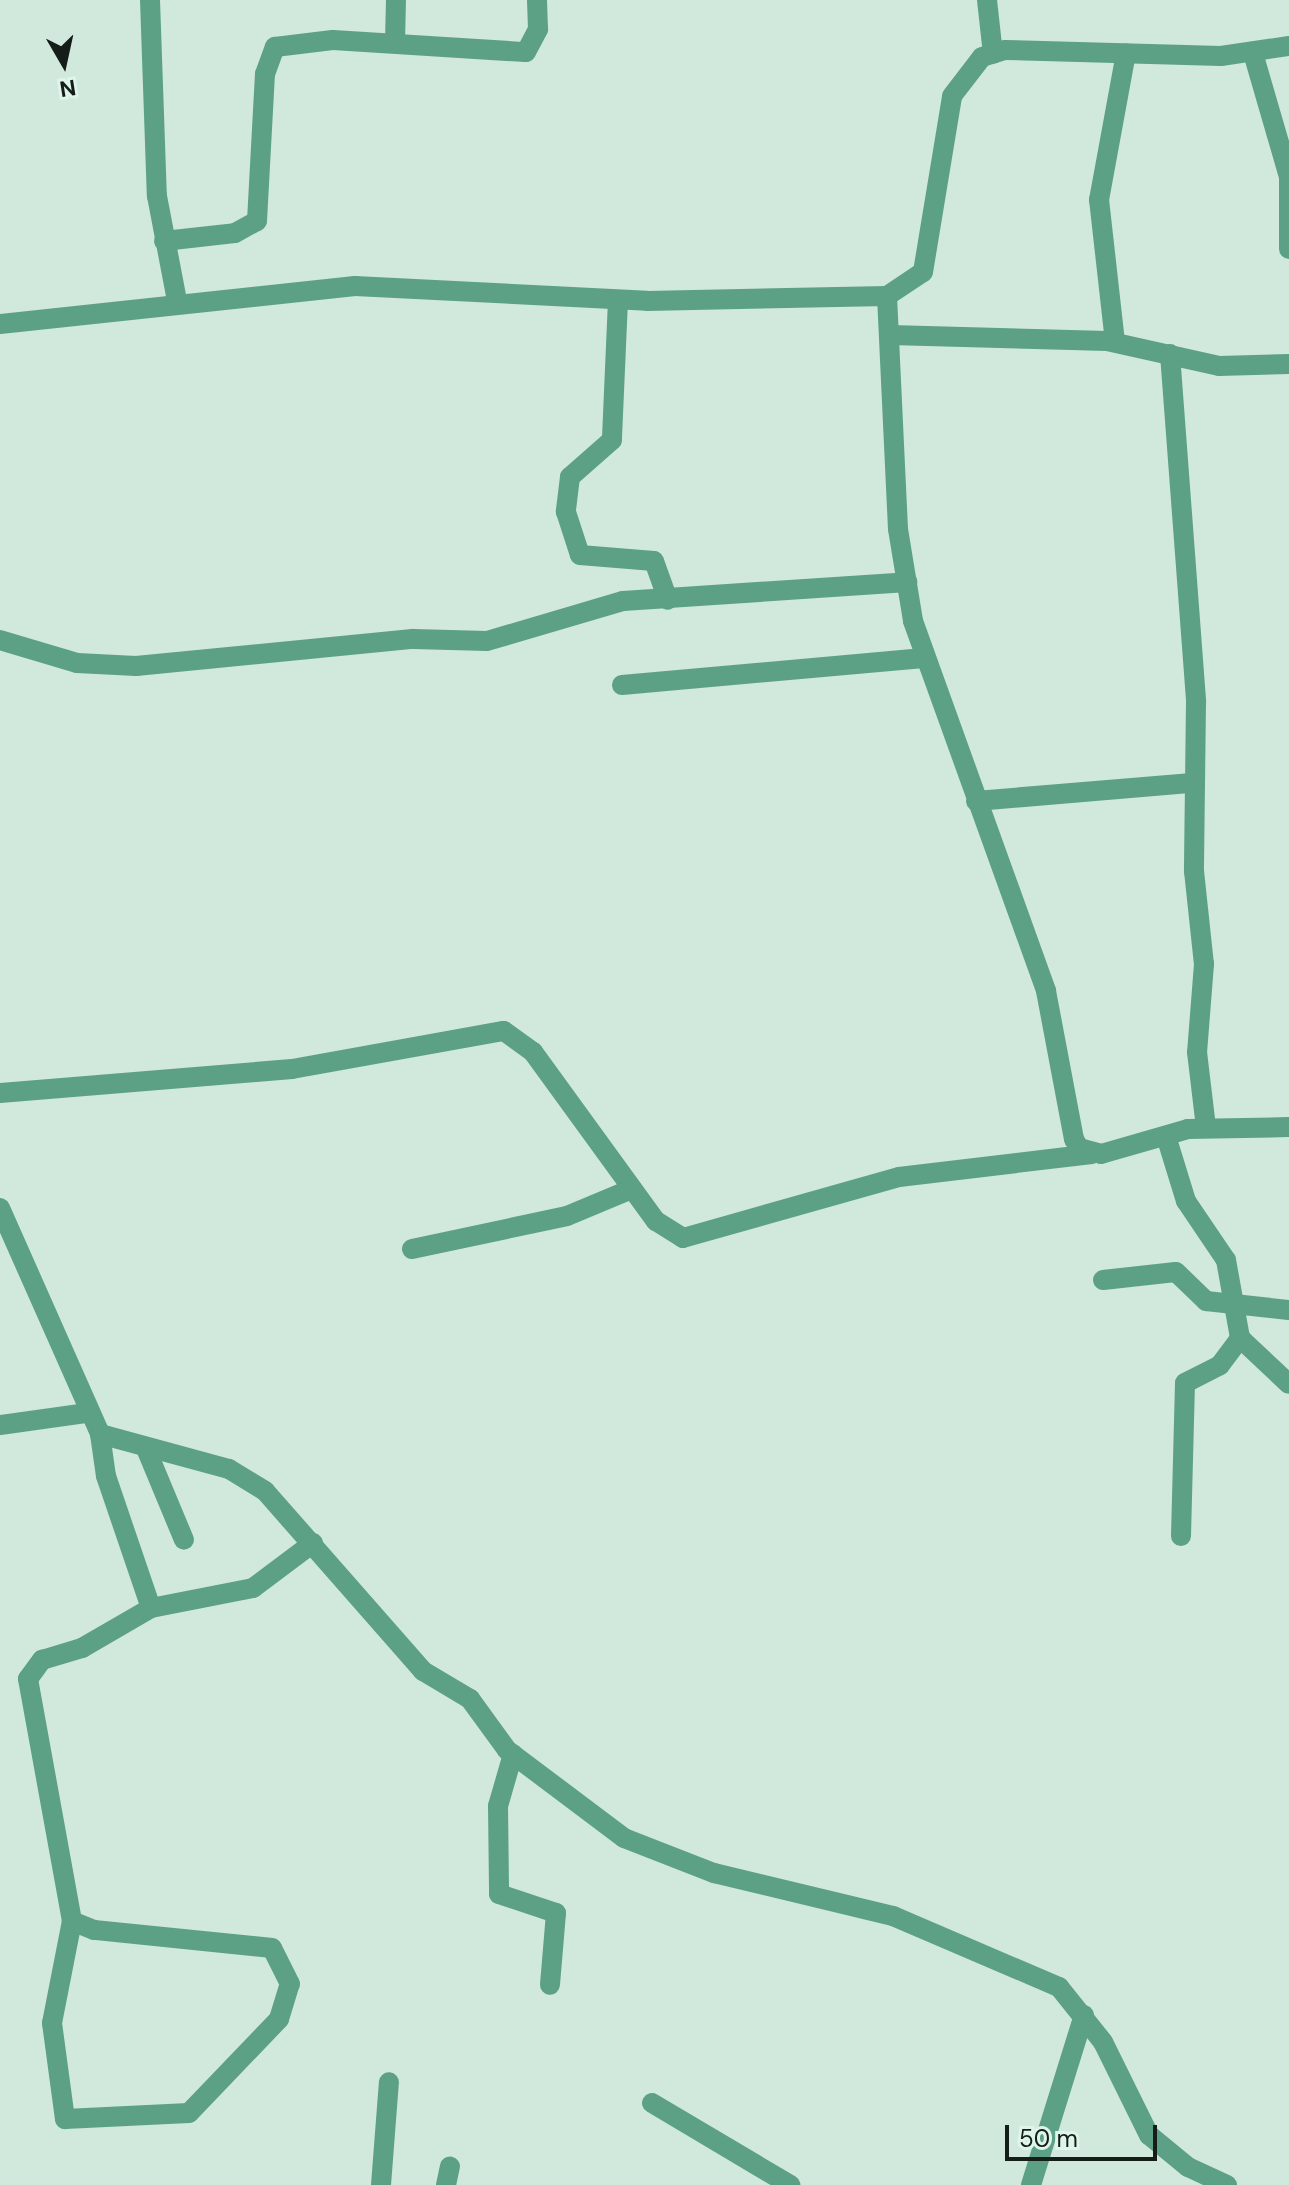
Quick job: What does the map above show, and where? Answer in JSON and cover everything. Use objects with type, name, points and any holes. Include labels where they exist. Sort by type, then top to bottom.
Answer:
[{"type":"street","points":[[150,0],[164,241],[177,301]]},
{"type":"street","points":[[395,43],[396,0]]},
{"type":"street","points":[[164,241],[235,233],[257,221],[265,74],[275,47],[395,43],[526,52],[538,29],[537,0]]},
{"type":"street","points":[[987,0],[993,54]]},
{"type":"street","points":[[0,324],[177,301],[355,286],[618,300],[887,296],[923,272],[952,96],[971,66],[993,54],[1253,53],[1289,46]]},
{"type":"street","points":[[1115,342],[1099,200],[1126,53]]},
{"type":"street","points":[[1253,53],[1289,178],[1289,249]]},
{"type":"street","points":[[887,296],[898,529],[924,658],[1046,991],[1074,1139],[1092,1154]]},
{"type":"street","points":[[618,300],[612,440],[570,477],[566,512],[580,555],[654,561],[668,600]]},
{"type":"street","points":[[890,335],[1115,342],[1219,366],[1289,364]]},
{"type":"street","points":[[1170,354],[1195,693],[1192,783],[1204,964],[1197,1052],[1206,1127]]},
{"type":"street","points":[[0,640],[77,663],[136,666],[413,639],[487,641],[574,611],[668,600],[907,582]]},
{"type":"street","points":[[622,685],[924,658]]},
{"type":"street","points":[[976,801],[1192,783]]},
{"type":"street","points":[[0,1093],[292,1069],[504,1031],[533,1052],[656,1221],[683,1238],[899,1177],[1092,1154],[1206,1127],[1289,1127]]},
{"type":"street","points":[[1166,1136],[1186,1201],[1226,1260],[1240,1338],[1289,1384]]},
{"type":"street","points":[[412,1249],[567,1216],[632,1189]]},
{"type":"street","points":[[0,1208],[55,1320],[87,1413],[100,1434],[106,1476],[151,1608]]},
{"type":"street","points":[[1103,1280],[1176,1272],[1197,1297],[1289,1310]]},
{"type":"street","points":[[1181,1536],[1185,1383],[1220,1365],[1240,1338]]},
{"type":"street","points":[[0,1425],[87,1413]]},
{"type":"street","points":[[100,1434],[147,1451],[246,1477],[313,1543],[423,1671],[470,1699],[513,1754],[653,1852],[893,1916],[1037,1974],[1084,2015],[1149,2135],[1188,2167],[1227,2185]]},
{"type":"street","points":[[147,1451],[184,1540]]},
{"type":"street","points":[[72,1921],[94,1930],[261,1943],[281,1958],[291,1995],[279,2019],[189,2113],[70,2121],[58,2099],[52,2023],[72,1921],[28,1679],[42,1660],[82,1648],[151,1608],[253,1588],[313,1543]]},
{"type":"street","points":[[513,1754],[498,1806],[499,1894],[556,1913],[550,1985]]},
{"type":"street","points":[[1031,2185],[1084,2015]]},
{"type":"street","points":[[381,2185],[389,2082]]},
{"type":"street","points":[[652,2103],[762,2178],[790,2185]]}]
